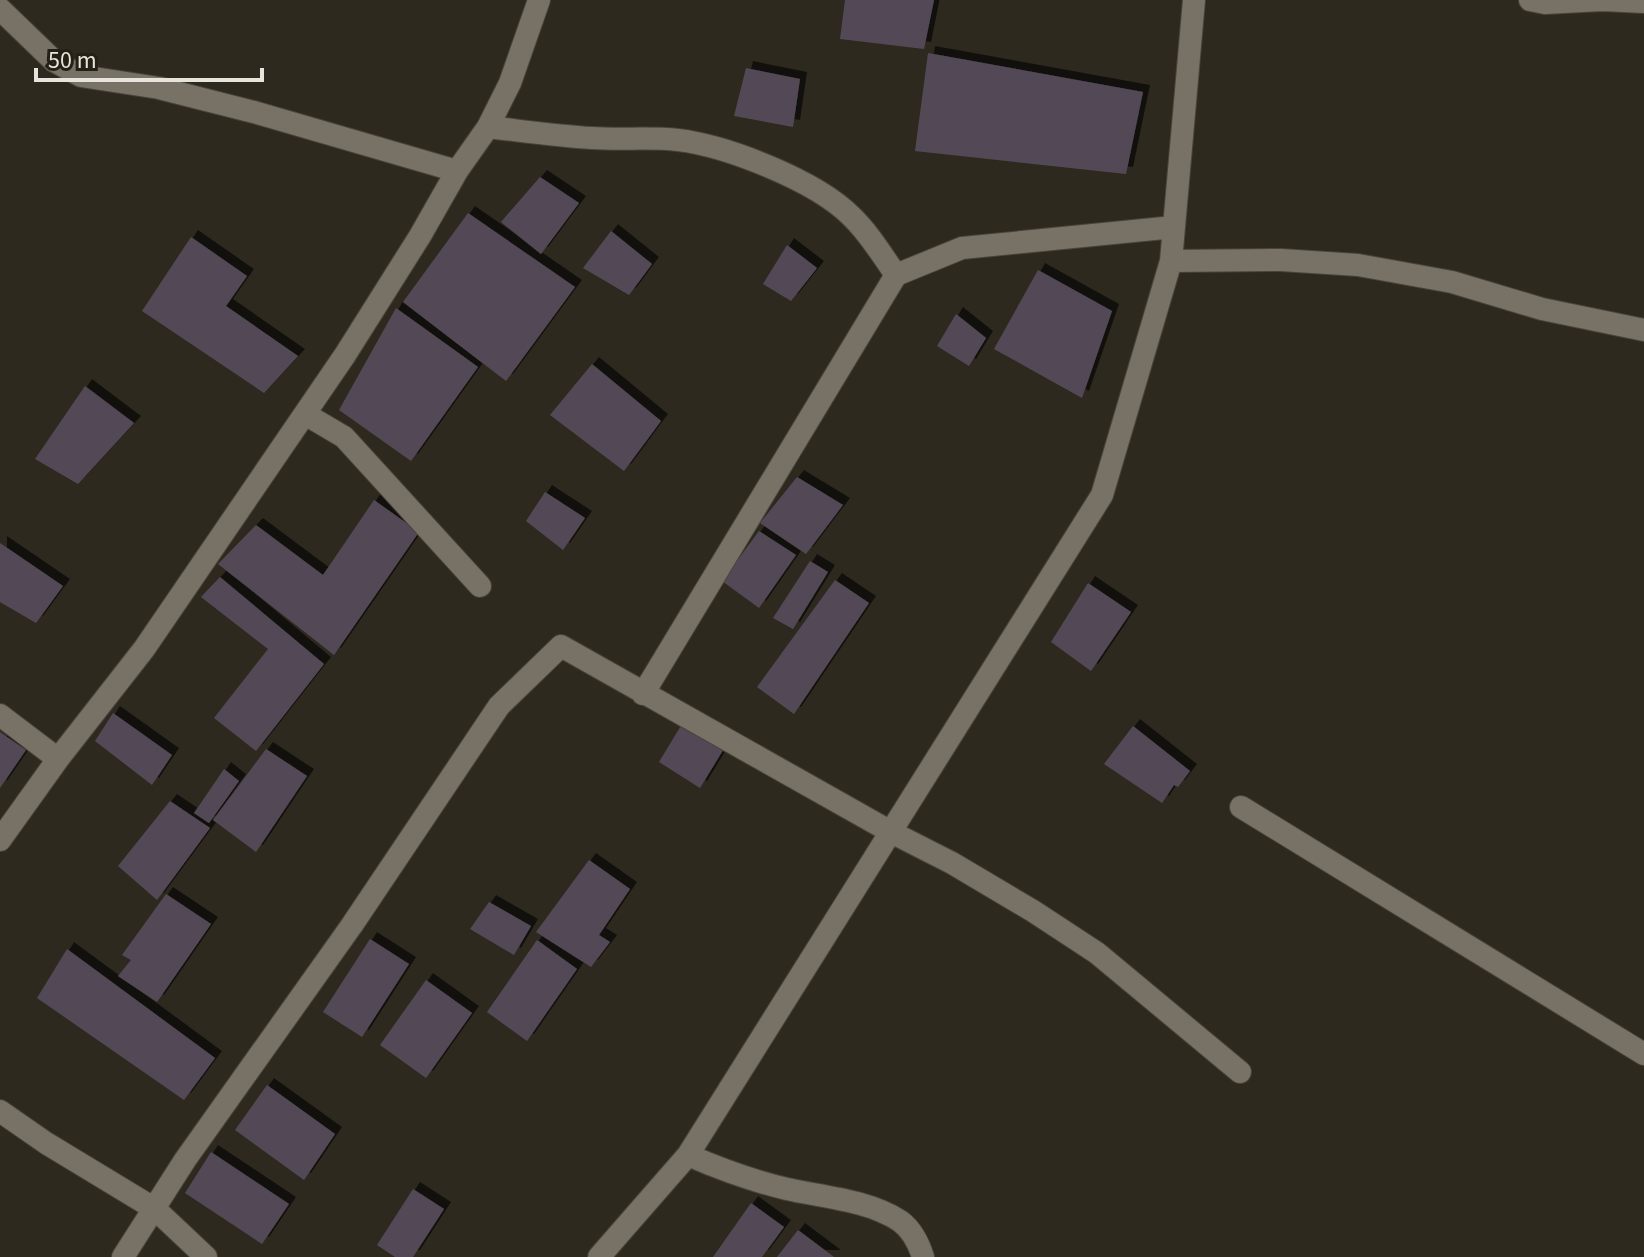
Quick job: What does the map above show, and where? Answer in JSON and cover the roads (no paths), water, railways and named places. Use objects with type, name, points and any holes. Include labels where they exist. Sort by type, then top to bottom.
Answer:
[{"type":"street","points":[[0,840],[58,759],[144,649],[305,414],[420,236],[457,171],[488,127],[510,83],[539,0]]},
{"type":"street","points":[[599,1257],[688,1155],[1102,495],[1171,261],[1194,0]]},
{"type":"street","points":[[1530,0],[1545,3],[1602,0],[1644,2]]},
{"type":"street","points":[[0,9],[54,61],[81,76],[173,91],[457,171]]},
{"type":"street","points":[[488,127],[592,138],[679,140],[759,164],[829,198],[852,217],[896,275]]},
{"type":"street","points":[[643,694],[896,275],[962,248],[1174,227]]},
{"type":"street","points":[[1171,261],[1281,260],[1358,265],[1452,282],[1542,309],[1644,330]]},
{"type":"street","points":[[305,414],[344,437],[480,586]]},
{"type":"street","points":[[123,1257],[185,1160],[352,925],[499,706],[561,646],[891,832],[952,863],[1097,953],[1240,1072]]},
{"type":"street","points":[[0,715],[58,759]]},
{"type":"street","points":[[1241,807],[1644,1054]]},
{"type":"street","points":[[0,1111],[46,1143],[155,1209],[206,1257]]},
{"type":"street","points":[[688,1155],[727,1172],[785,1189],[874,1209],[902,1222],[919,1245],[923,1257]]}]
